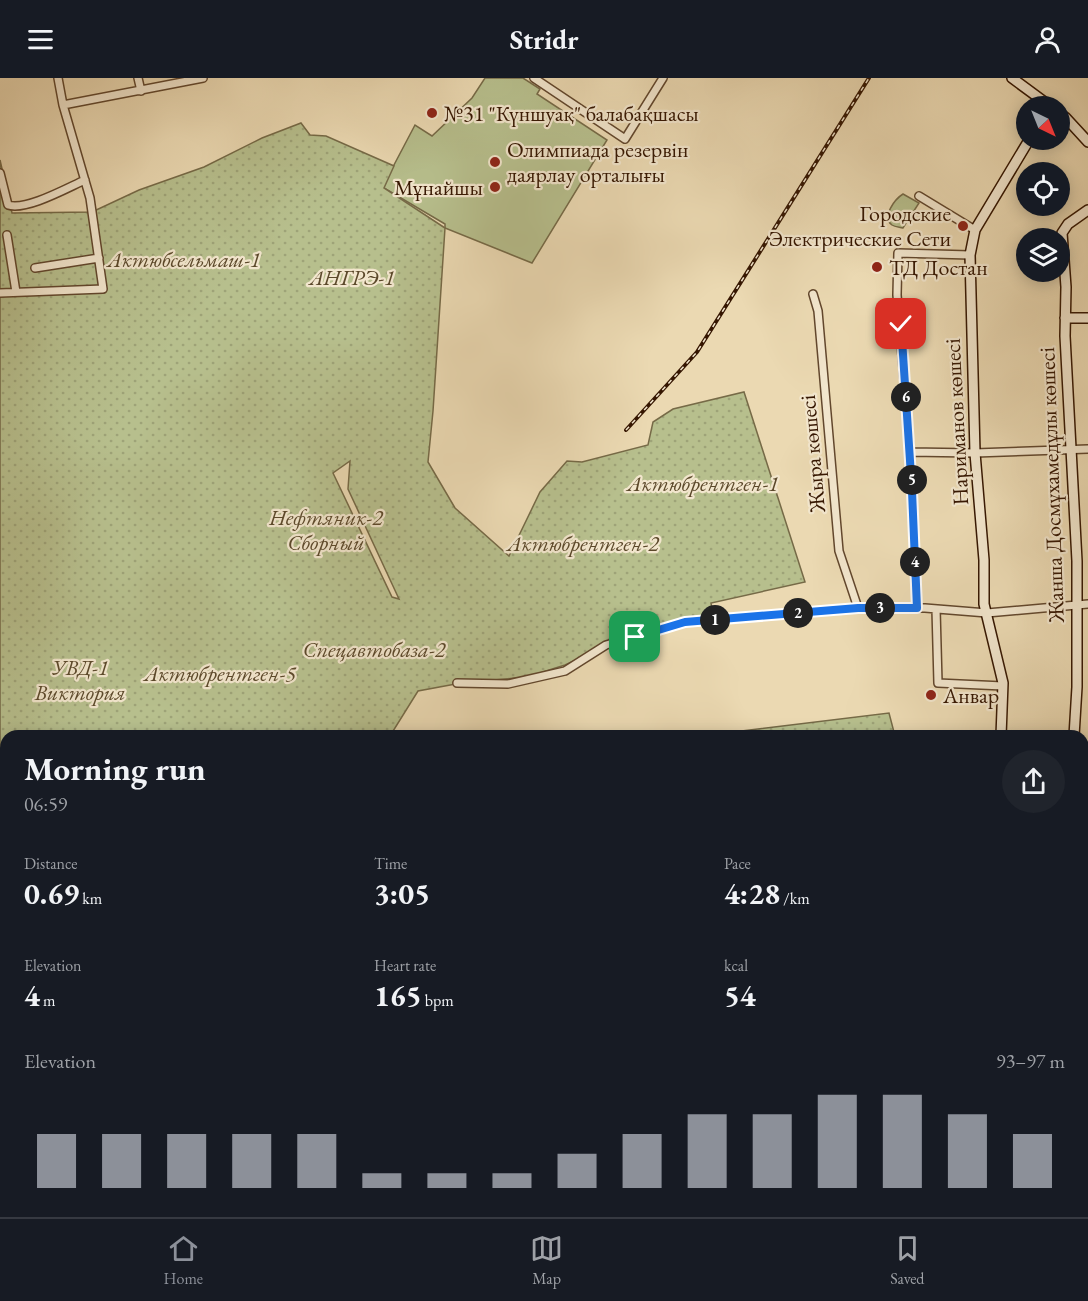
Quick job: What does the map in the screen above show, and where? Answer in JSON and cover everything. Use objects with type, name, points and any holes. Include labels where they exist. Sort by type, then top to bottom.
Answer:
[{"type":"street","points":[[0,293],[103,289],[90,198],[63,105],[58,78]]},
{"type":"street","points":[[138,78],[141,90]]},
{"type":"street","points":[[63,105],[203,78]]},
{"type":"street","points":[[534,78],[625,139],[663,78]]},
{"type":"street","points":[[1017,79],[1037,96]]},
{"type":"street","points":[[1070,122],[1088,142]]},
{"type":"street","name":"Нариманов көшесі","points":[[1001,730],[1003,686],[984,604],[984,561],[975,453],[970,255],[975,230],[1023,150]]},
{"type":"street","points":[[0,173],[5,198],[8,205],[12,207],[27,205],[85,180]]},
{"type":"street","points":[[919,196],[975,230]]},
{"type":"street","name":"Жанша Досмұхамедұлы көшесі","points":[[1074,730],[1077,687],[1077,561],[1062,233],[1068,224],[1088,210]]},
{"type":"street","points":[[7,235],[16,292]]},
{"type":"street","points":[[917,608],[910,452],[897,296],[898,253],[970,255]]},
{"type":"street","points":[[34,268],[99,258]]},
{"type":"street","name":"Жыра көшесі","points":[[813,294],[818,312],[839,551],[858,608]]},
{"type":"street","points":[[1065,318],[1088,318]]},
{"type":"street","points":[[910,452],[975,453],[1088,449]]},
{"type":"street","points":[[457,682],[508,684],[565,670],[606,645],[685,622],[858,608],[917,608],[987,613],[1088,604]]},
{"type":"street","points":[[936,609],[938,683],[1003,686]]},
{"type":"green space","name":"Олимпиада резервін даярлау орталығы","points":[[485,78],[523,78],[540,89],[537,94],[607,140],[532,263],[445,228],[445,224],[384,188],[415,125],[432,136],[472,98]]},
{"type":"green space","points":[[301,123],[310,135],[326,136],[394,166],[384,188],[445,228],[428,462],[455,508],[509,556],[540,492],[567,461],[582,462],[648,445],[653,422],[673,409],[744,392],[805,582],[711,603],[714,620],[685,622],[609,645],[565,665],[527,677],[461,683],[418,691],[394,730],[0,730],[0,160],[12,213],[92,212],[139,190],[204,167],[262,138]],"holes":[[[350,461],[348,489],[399,599],[392,597],[333,473]]]},
{"type":"green space","points":[[903,194],[919,203],[903,228],[892,225],[888,217],[893,204]]},
{"type":"green space","points":[[889,713],[893,730],[750,730]]},
{"type":"railway","points":[[626,430],[697,352],[869,78]]},
{"type":"place","name":"№31 \"Күншуақ\" балабақшасы","points":[[432,113]]},
{"type":"place","name":"Олимпиада резервін даярлау орталығы","points":[[495,162]]},
{"type":"place","name":"Мұнайшы","points":[[495,187]]},
{"type":"place","name":"Городские Электрические Сети","points":[[963,226]]},
{"type":"place","name":"ТД Достан","points":[[877,267]]},
{"type":"place","name":"Анвар","points":[[931,695]]},
{"type":"route","points":[[635,637],[685,622],[858,608],[917,608],[901,324]]},
{"type":"park label","name":"Актюбсельмаш-1","points":[[184,259]]},
{"type":"park label","name":"АНГРЭ-1","points":[[352,277]]},
{"type":"park label","name":"Актюбрентген-1","points":[[703,483]]},
{"type":"park label","name":"Нефтяник-2 Сборный","points":[[326,530]]},
{"type":"park label","name":"Актюбрентген-2","points":[[583,543]]},
{"type":"park label","name":"Спецавтобаза-2","points":[[374,649]]},
{"type":"park label","name":"Актюбрентген-5","points":[[220,673]]},
{"type":"park label","name":"УВД-1 Виктория","points":[[80,680]]}]
